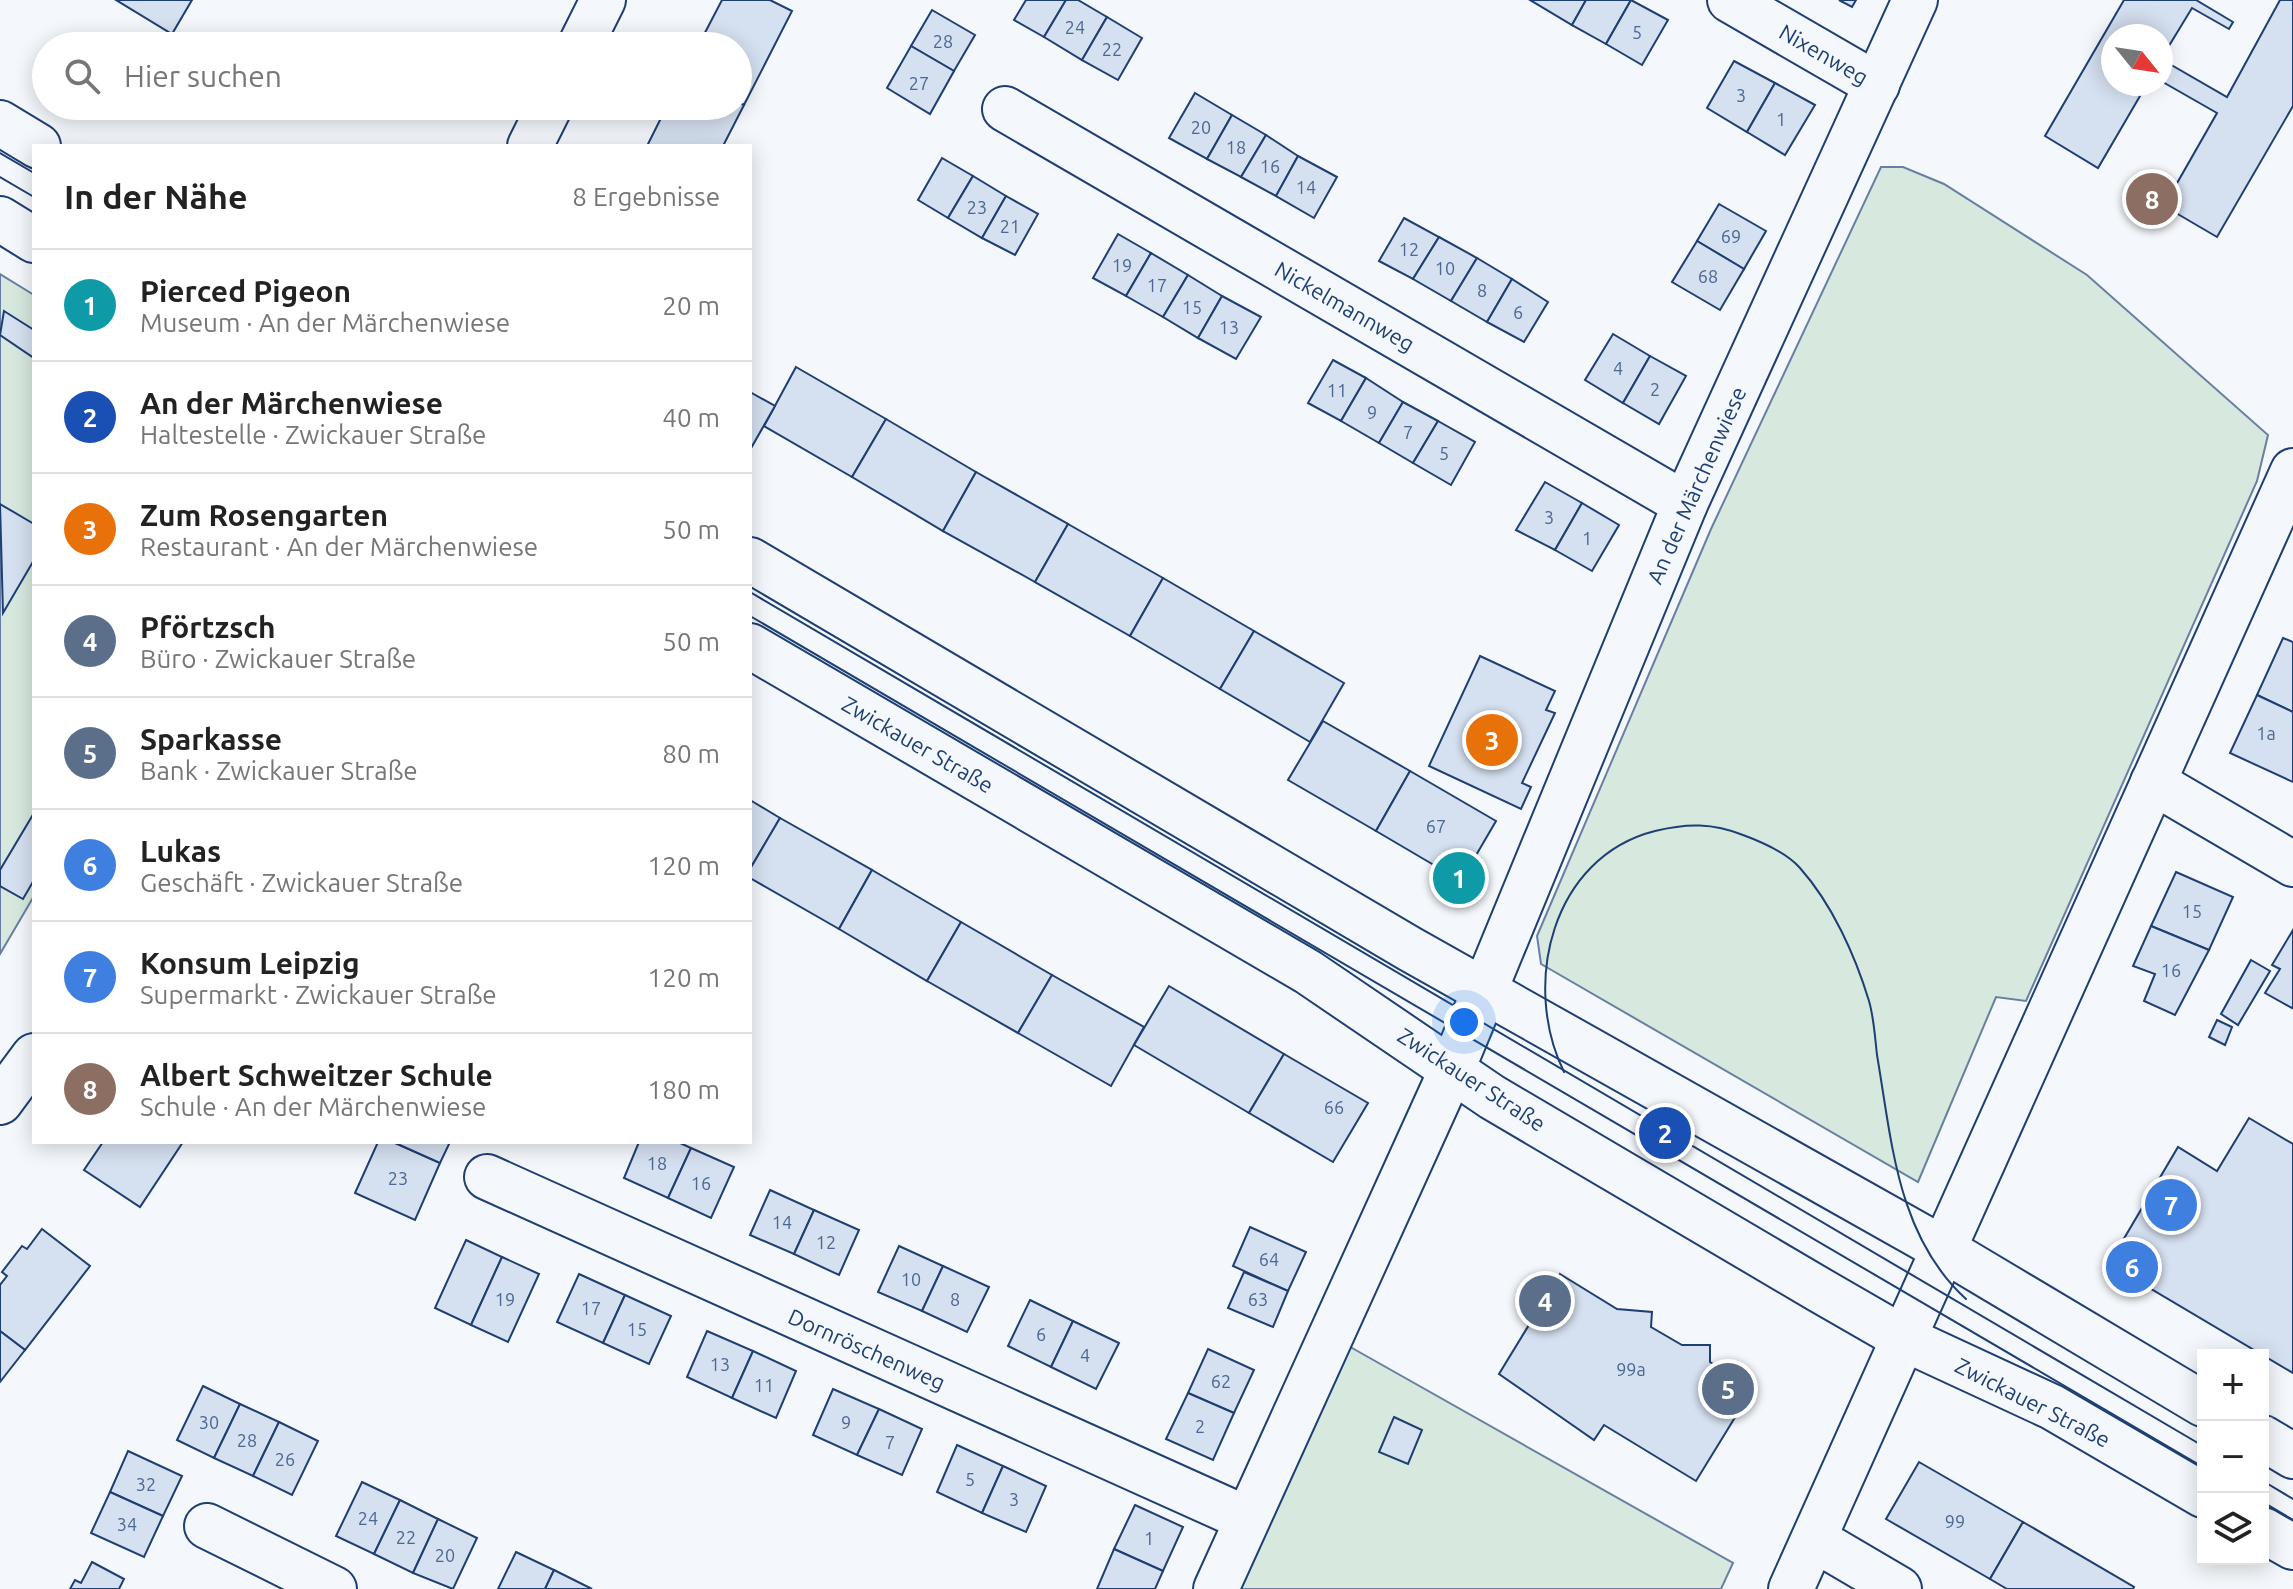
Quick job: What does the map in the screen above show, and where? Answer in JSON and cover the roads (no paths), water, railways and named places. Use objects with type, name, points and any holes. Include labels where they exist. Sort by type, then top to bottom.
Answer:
[{"type":"street","points":[[587,32],[603,0]]},
{"type":"street","name":"Nixenweg","points":[[1730,0],[1877,85]]},
{"type":"street","name":"An der Märchenwiese","points":[[1216,1589],[1453,1067],[1685,504],[1915,0]]},
{"type":"street","name":"Nickelmannweg","points":[[1005,109],[1685,504]]},
{"type":"street","points":[[531,144],[543,120]]},
{"type":"street","points":[[0,123],[35,144]]},
{"type":"street","points":[[0,219],[32,239]]},
{"type":"street","points":[[1791,1589],[2293,471]]},
{"type":"street","points":[[752,561],[1484,992],[1943,1249],[2197,1400]]},
{"type":"street","name":"Zwickauer Straße","points":[[752,647],[1308,972],[1453,1067],[1492,1097],[1903,1338],[2052,1407],[2200,1493]]},
{"type":"street","points":[[2153,782],[2293,864]]},
{"type":"street","points":[[0,1102],[32,1059]]},
{"type":"street","name":"Dornröschenweg","points":[[487,1177],[1247,1519]]},
{"type":"street","points":[[2269,1442],[2293,1456]]},
{"type":"street","points":[[207,1526],[334,1589]]},
{"type":"street","points":[[2269,1533],[2293,1547]]},
{"type":"street","points":[[1814,1539],[1899,1589]]},
{"type":"tram line","points":[[0,153],[32,172]]},
{"type":"tram line","points":[[0,177],[32,196]]},
{"type":"tram line","points":[[752,593],[2197,1442]]},
{"type":"tram line","points":[[752,617],[2197,1463]]},
{"type":"tram line","points":[[1564,1072],[1551,1037],[1546,1001],[1547,964],[1555,928],[1570,895],[1591,867],[1620,845],[1655,831],[1678,827],[1721,828],[1774,848],[1795,863],[1812,882],[1849,948],[1871,1008],[1894,1154],[1911,1217],[1925,1247],[1943,1274],[1966,1299]]},
{"type":"tram line","points":[[2269,1485],[2293,1499]]},
{"type":"tram line","points":[[2269,1506],[2293,1520]]},
{"type":"place","name":"Albert Schweitzer Schule","points":[[2152,199]]},
{"type":"place","name":"Zum Rosengarten","points":[[1492,740]]},
{"type":"place","name":"Pierced Pigeon","points":[[1459,878]]},
{"type":"place","name":"An der Märchenwiese","points":[[1665,1133]]},
{"type":"place","name":"Konsum Leipzig","points":[[2171,1205]]},
{"type":"place","name":"Lukas","points":[[2132,1267]]},
{"type":"place","name":"Pförtzsch","points":[[1545,1301]]},
{"type":"place","name":"Sparkasse","points":[[1728,1389]]}]
